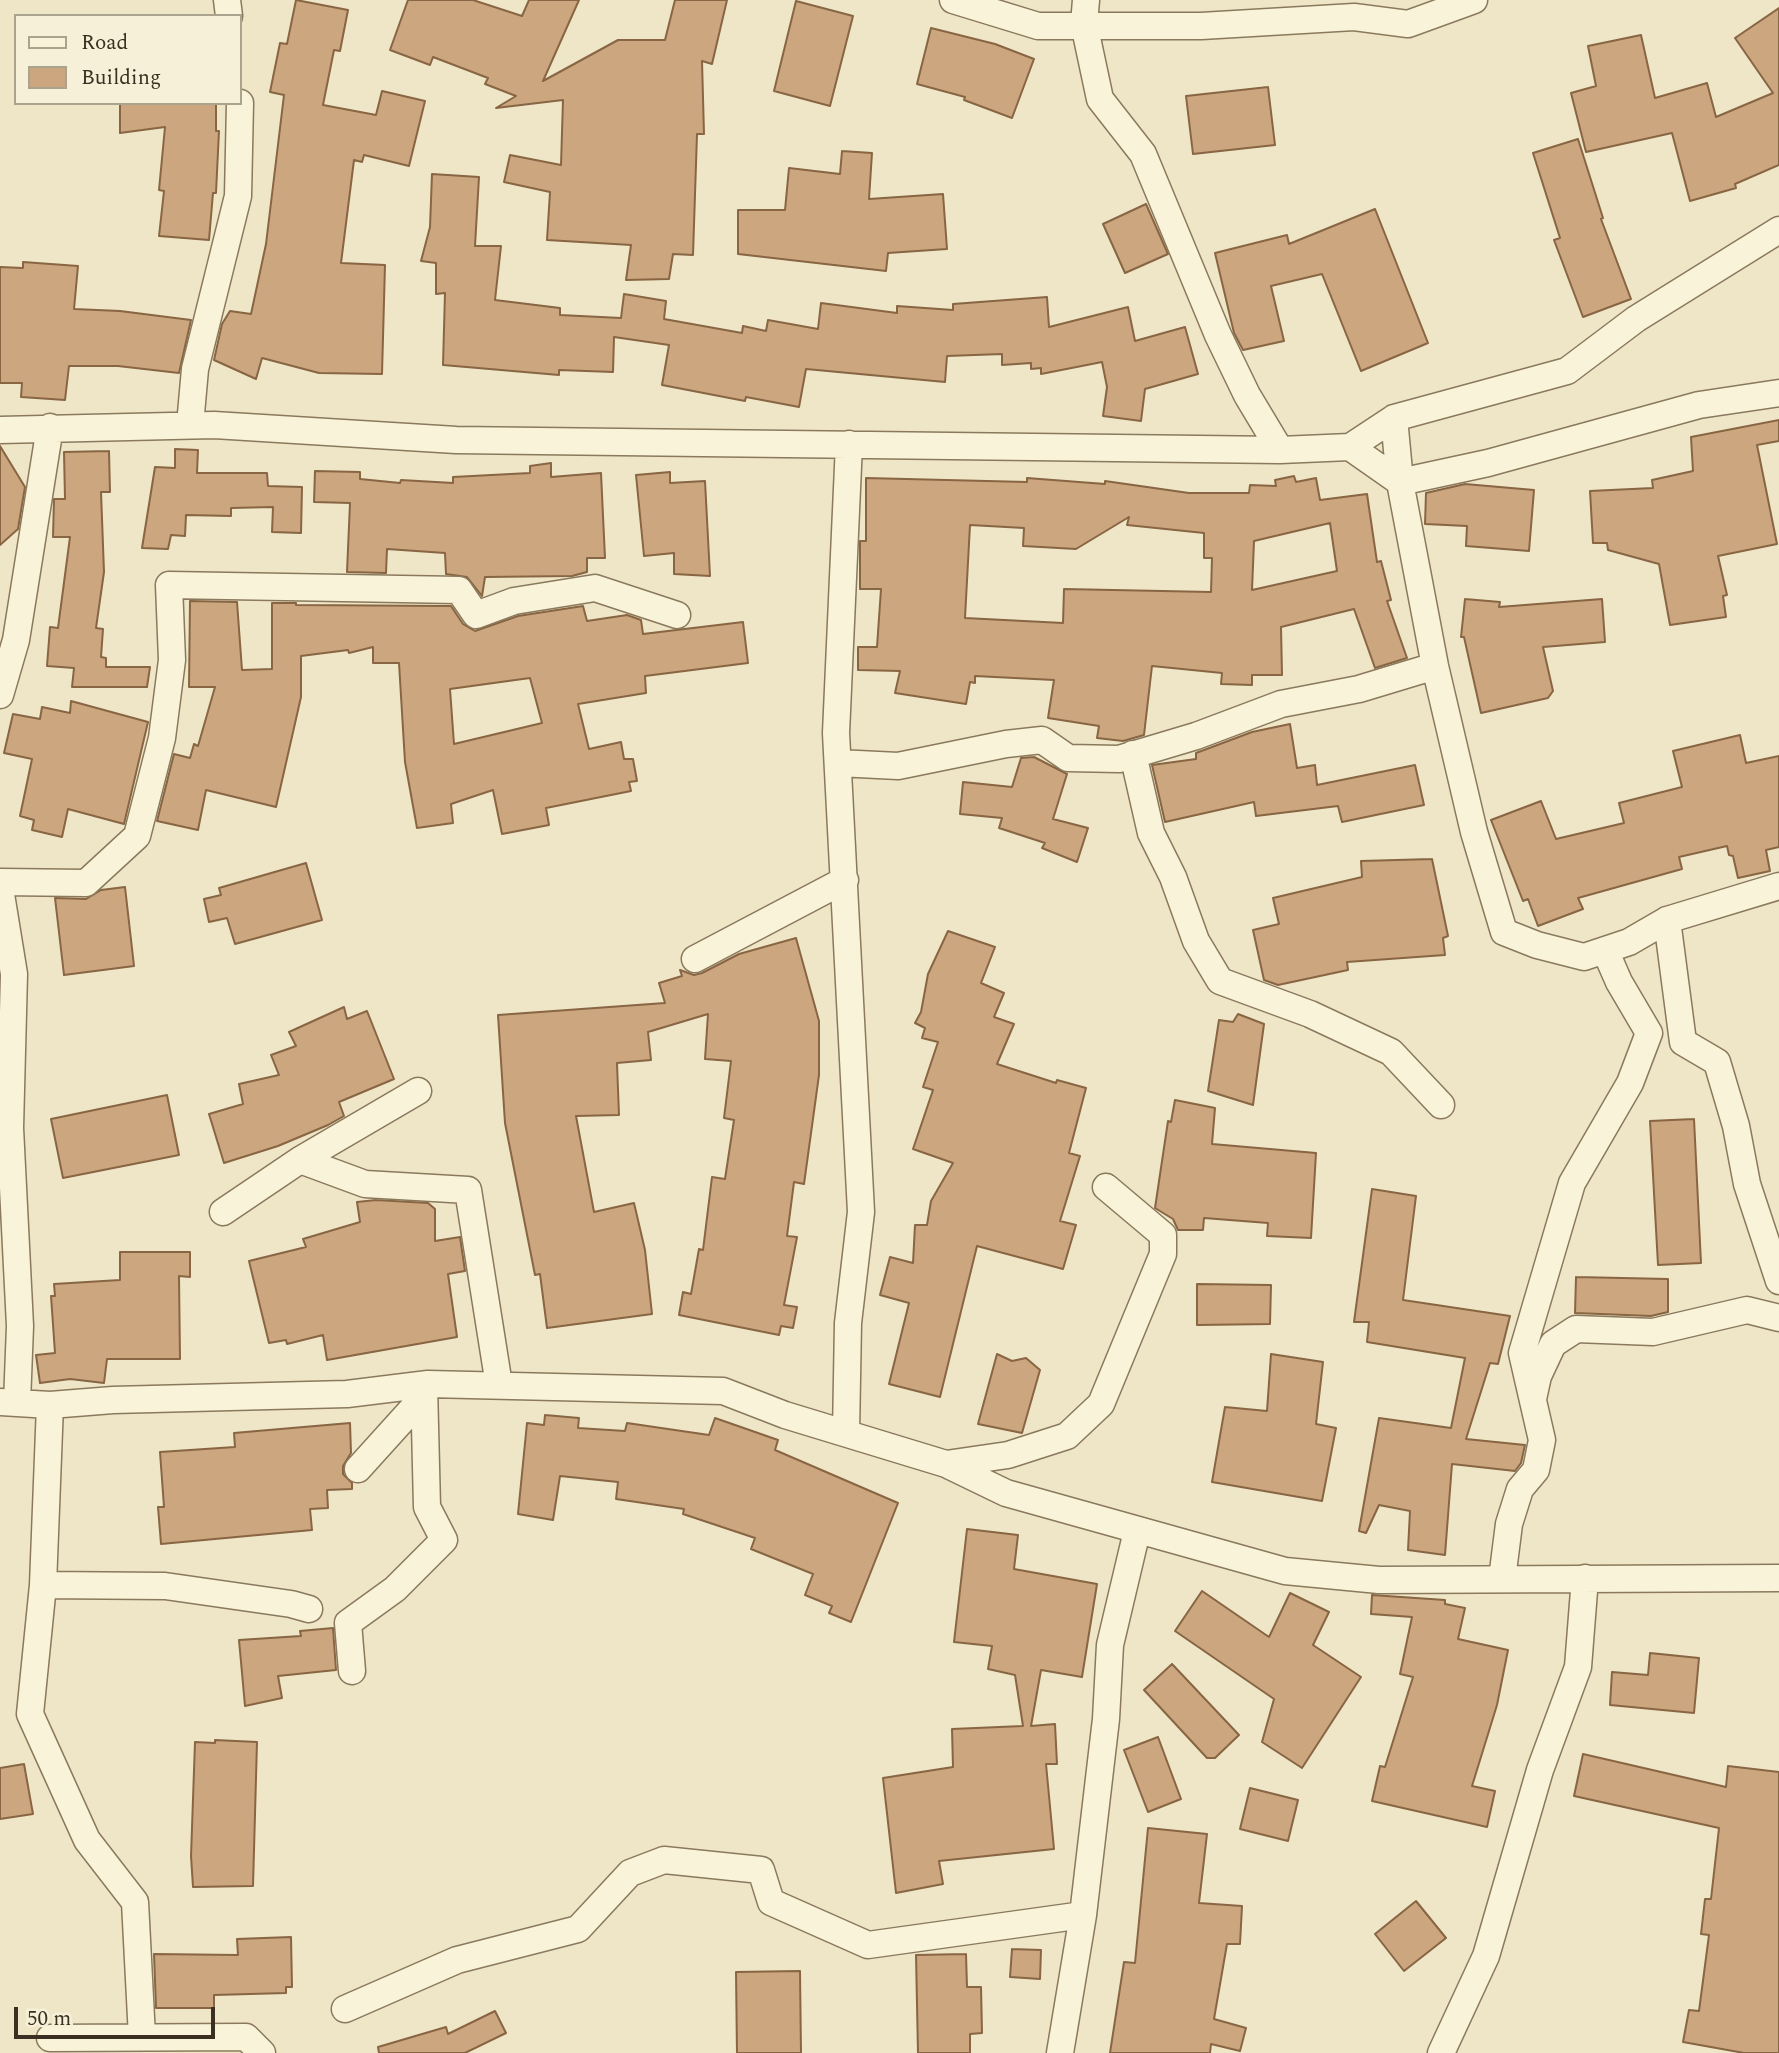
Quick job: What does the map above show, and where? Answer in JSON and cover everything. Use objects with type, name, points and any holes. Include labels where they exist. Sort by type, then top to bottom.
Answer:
[{"type":"street","points":[[953,0],[1038,26],[1085,12],[1201,26],[1354,17],[1408,24],[1474,0]]},
{"type":"street","points":[[1085,12],[1100,99],[1143,154],[1218,335],[1247,395],[1280,450]]},
{"type":"street","points":[[190,425],[195,369],[238,196],[240,105]]},
{"type":"street","points":[[0,430],[190,425],[456,440],[1280,450],[1350,447],[1394,418],[1567,371],[1636,319],[1779,230]]},
{"type":"street","points":[[1350,447],[1400,482],[1488,463],[1699,405],[1779,393]]},
{"type":"street","points":[[1394,418],[1400,482],[1434,666],[1474,832],[1504,932],[1537,945],[1584,957],[1629,942],[1667,920],[1779,886]]},
{"type":"street","points":[[0,695],[16,640],[50,428]]},
{"type":"street","points":[[846,1433],[848,1323],[861,1212],[836,733],[849,443]]},
{"type":"street","points":[[0,882],[86,883],[137,836],[164,725],[172,660],[169,585],[459,590],[476,615],[514,601],[594,588],[677,615]]},
{"type":"street","points":[[838,763],[898,766],[1006,744],[1042,740],[1069,758],[1119,758],[1196,736],[1281,704],[1359,689],[1434,666]]},
{"type":"street","points":[[1133,754],[1151,833],[1172,877],[1196,941],[1220,981],[1310,1014],[1391,1052],[1441,1105]]},
{"type":"street","points":[[695,959],[845,880]]},
{"type":"street","points":[[0,888],[14,974],[6,1081],[20,1325],[9,1402],[50,1405],[113,1400],[424,1391],[499,1385],[723,1391],[946,1464],[1006,1493],[1285,1571],[1379,1580],[1779,1577]]},
{"type":"street","points":[[1667,920],[1682,1042],[1717,1062],[1736,1126],[1747,1184],[1779,1280]]},
{"type":"street","points":[[1502,1579],[1509,1524],[1520,1489],[1536,1470],[1542,1440],[1531,1404],[1522,1353],[1572,1183],[1630,1083],[1649,1033],[1619,982],[1605,950]]},
{"type":"street","points":[[223,1212],[300,1160],[418,1091]]},
{"type":"street","points":[[300,1160],[365,1184],[468,1190],[499,1385]]},
{"type":"street","points":[[946,1464],[1008,1455],[1067,1436],[1101,1404],[1163,1254],[1163,1235],[1105,1187]]},
{"type":"street","points":[[1531,1404],[1538,1376],[1553,1344],[1576,1329],[1653,1332],[1748,1310],[1779,1318]]},
{"type":"street","points":[[358,1469],[424,1391]]},
{"type":"street","points":[[352,1671],[348,1623],[395,1589],[444,1540],[427,1507],[424,1391]]},
{"type":"street","points":[[50,1405],[43,1585],[30,1714],[87,1840],[135,1902],[142,2037]]},
{"type":"street","points":[[1060,2053],[1083,1915],[1107,1720],[1110,1645],[1137,1531]]},
{"type":"street","points":[[1441,2053],[1486,1956],[1540,1770],[1578,1667],[1585,1578]]},
{"type":"street","points":[[43,1585],[165,1586],[309,1609]]},
{"type":"street","points":[[345,2009],[457,1960],[578,1929],[630,1873],[664,1860],[761,1870],[771,1902],[868,1944],[1083,1915]]},
{"type":"street","points":[[50,2038],[246,2037],[262,2053]]},
{"type":"building","points":[[296,0],[348,10],[340,51],[334,50],[323,105],[376,115],[382,91],[425,101],[409,166],[364,155],[362,162],[354,160],[341,263],[385,265],[382,374],[319,373],[262,358],[256,379],[214,360],[222,324],[230,311],[251,314],[266,244],[284,95],[270,92],[280,43],[287,44]]},
{"type":"building","points":[[408,0],[473,0],[522,16],[529,0],[579,0],[543,81],[618,40],[665,40],[675,0],[727,0],[712,64],[702,61],[704,134],[697,134],[693,255],[673,254],[669,279],[626,280],[631,245],[547,240],[550,192],[504,182],[510,155],[561,165],[563,100],[496,108],[516,96],[485,84],[488,78],[433,57],[430,65],[390,50]]},
{"type":"building","points":[[796,1],[853,16],[830,106],[774,91]]},
{"type":"building","points":[[1779,8],[1779,165],[1735,184],[1736,188],[1690,201],[1672,133],[1586,152],[1571,93],[1596,86],[1588,46],[1641,35],[1655,98],[1707,83],[1716,117],[1773,93],[1735,38]]},
{"type":"building","points":[[931,28],[995,44],[1034,59],[1012,118],[964,100],[965,97],[917,84]]},
{"type":"building","points":[[1268,87],[1275,145],[1193,154],[1186,96]]},
{"type":"building","points":[[120,105],[216,105],[216,131],[219,131],[216,193],[213,193],[209,240],[159,236],[164,191],[159,190],[165,127],[120,133]]},
{"type":"building","points":[[1578,139],[1603,218],[1601,219],[1631,299],[1583,317],[1554,240],[1560,238],[1533,153]]},
{"type":"building","points":[[842,151],[872,153],[869,199],[943,194],[947,249],[888,253],[886,271],[738,254],[738,210],[785,210],[789,168],[840,174]]},
{"type":"building","points":[[432,174],[479,177],[475,246],[501,246],[495,300],[560,308],[560,315],[621,318],[624,294],[666,301],[664,319],[742,333],[743,326],[766,331],[768,320],[818,329],[821,303],[897,313],[897,306],[953,310],[953,304],[1047,297],[1049,327],[1128,307],[1135,341],[1185,327],[1198,374],[1145,389],[1141,421],[1103,416],[1107,387],[1102,362],[1041,374],[1041,368],[1031,369],[1031,363],[1002,365],[1002,354],[947,356],[945,382],[806,369],[799,407],[746,397],[745,401],[662,385],[669,345],[614,337],[613,372],[559,370],[559,375],[443,365],[445,293],[436,294],[436,263],[421,261],[430,227]]},
{"type":"building","points":[[1146,204],[1168,254],[1125,273],[1103,224]]},
{"type":"building","points":[[1375,209],[1428,343],[1361,371],[1322,274],[1271,286],[1284,341],[1243,350],[1234,333],[1215,253],[1287,235],[1289,244]]},
{"type":"building","points":[[23,262],[78,266],[74,309],[120,311],[191,320],[179,373],[118,366],[69,366],[65,400],[21,397],[22,383],[0,383],[0,267],[23,268]]},
{"type":"building","points":[[1779,420],[1779,441],[1757,445],[1777,544],[1718,556],[1727,595],[1723,596],[1726,617],[1670,625],[1659,564],[1608,550],[1607,543],[1593,543],[1590,491],[1653,488],[1652,480],[1693,471],[1691,437]]},
{"type":"building","points":[[0,446],[25,487],[18,529],[0,545]]},
{"type":"building","points":[[175,449],[198,450],[197,473],[267,473],[268,486],[302,487],[301,533],[272,532],[273,507],[231,508],[231,516],[186,515],[185,536],[171,535],[168,549],[142,548],[155,467],[175,468]]},
{"type":"building","points":[[109,451],[110,492],[101,492],[104,572],[96,628],[103,629],[101,657],[106,658],[106,667],[150,667],[147,687],[72,687],[74,668],[47,666],[50,627],[58,628],[70,537],[53,537],[54,499],[65,499],[64,452]]},
{"type":"building","points":[[551,463],[551,477],[601,473],[605,558],[587,558],[587,572],[572,576],[485,577],[482,596],[467,577],[446,574],[445,553],[387,549],[386,573],[347,572],[350,503],[314,502],[315,471],[360,472],[360,479],[400,483],[401,480],[453,483],[453,477],[530,473],[530,466]]},
{"type":"building","points":[[670,472],[670,483],[705,481],[710,576],[674,574],[674,553],[644,556],[636,475]]},
{"type":"building","points":[[1294,476],[1296,482],[1316,478],[1320,500],[1367,494],[1377,562],[1381,561],[1391,600],[1387,601],[1407,658],[1375,668],[1354,609],[1281,627],[1282,675],[1252,675],[1252,685],[1221,684],[1222,673],[1152,666],[1144,735],[1123,741],[1097,738],[1099,726],[1048,718],[1054,680],[975,676],[975,683],[970,682],[966,704],[895,693],[900,671],[858,670],[858,647],[877,647],[881,589],[860,589],[860,541],[866,541],[866,478],[1027,482],[1027,478],[1105,484],[1105,481],[1189,493],[1249,493],[1250,485],[1276,486],[1275,480]],"holes":[[[1129,517],[1127,525],[1204,533],[1204,558],[1212,558],[1211,592],[1064,589],[1063,623],[965,618],[970,525],[1024,528],[1023,546],[1076,549]],[[1330,523],[1337,571],[1252,590],[1254,541]]]},
{"type":"building","points":[[1465,484],[1534,490],[1529,551],[1466,546],[1467,526],[1425,524],[1426,493]]},
{"type":"building","points":[[1465,599],[1500,602],[1499,607],[1602,599],[1605,642],[1543,647],[1553,691],[1548,698],[1481,713],[1464,637],[1461,637]]},
{"type":"building","points":[[190,601],[237,602],[242,670],[272,669],[272,603],[451,606],[463,624],[475,631],[518,616],[583,606],[587,621],[627,615],[641,620],[643,634],[743,622],[748,663],[645,676],[646,693],[578,704],[589,749],[621,742],[624,759],[633,759],[637,781],[629,782],[631,791],[546,808],[549,825],[502,834],[493,790],[451,804],[453,823],[417,828],[405,762],[399,663],[373,663],[373,647],[349,653],[348,650],[301,656],[301,697],[276,807],[206,790],[198,830],[157,821],[174,754],[190,758],[194,744],[198,746],[215,687],[189,687]],"holes":[[[530,678],[542,723],[454,744],[450,689]]]},
{"type":"building","points":[[71,701],[148,722],[124,824],[68,809],[62,837],[32,830],[34,820],[20,816],[32,759],[4,753],[13,714],[40,719],[42,707],[70,713]]},
{"type":"building","points":[[1290,724],[1297,768],[1315,765],[1317,785],[1415,765],[1424,805],[1342,822],[1338,806],[1256,816],[1254,802],[1165,822],[1152,765],[1196,759],[1196,753],[1252,732]]},
{"type":"building","points":[[1740,735],[1746,763],[1779,756],[1779,847],[1766,850],[1770,871],[1738,878],[1733,856],[1729,855],[1727,846],[1679,857],[1682,869],[1578,898],[1583,909],[1538,926],[1528,899],[1523,901],[1491,820],[1541,801],[1556,839],[1624,823],[1619,803],[1682,787],[1673,751]]},
{"type":"building","points":[[1034,757],[1067,774],[1053,819],[1088,828],[1077,862],[1042,848],[1045,843],[999,828],[1002,818],[960,814],[963,782],[1012,787],[1021,758]]},
{"type":"building","points":[[1432,859],[1448,936],[1443,938],[1445,955],[1347,962],[1348,970],[1278,985],[1264,980],[1253,930],[1279,924],[1273,898],[1362,877],[1361,861]]},
{"type":"building","points":[[306,863],[322,920],[235,944],[227,918],[209,922],[204,899],[221,895],[219,888]]},
{"type":"building","points":[[125,887],[134,966],[64,975],[55,898],[86,899],[101,890]]},
{"type":"building","points":[[948,931],[995,947],[981,983],[1004,993],[994,1017],[1014,1024],[997,1064],[1056,1083],[1057,1080],[1086,1088],[1069,1153],[1080,1156],[1060,1221],[1076,1225],[1063,1269],[977,1246],[940,1397],[889,1384],[909,1303],[880,1295],[890,1257],[913,1263],[915,1225],[927,1225],[931,1201],[953,1163],[913,1149],[933,1090],[923,1087],[938,1042],[922,1038],[925,1028],[915,1023],[921,1012],[928,974]]},
{"type":"building","points":[[796,938],[819,1021],[819,1075],[804,1184],[794,1182],[787,1236],[797,1237],[784,1305],[797,1307],[793,1328],[781,1326],[779,1335],[679,1315],[683,1292],[691,1294],[699,1249],[703,1250],[712,1177],[725,1179],[734,1120],[724,1118],[731,1061],[705,1059],[708,1014],[648,1032],[651,1060],[617,1063],[619,1115],[576,1116],[594,1212],[634,1203],[645,1250],[652,1314],[547,1328],[540,1274],[535,1275],[505,1123],[498,1015],[665,1003],[659,983],[682,976],[680,970],[694,975],[702,973],[739,954]]},
{"type":"building","points":[[344,1007],[347,1019],[367,1011],[394,1079],[339,1102],[344,1116],[328,1125],[278,1146],[224,1163],[209,1114],[243,1104],[239,1084],[279,1075],[271,1055],[296,1046],[289,1032]]},
{"type":"building","points":[[1238,1014],[1264,1024],[1253,1105],[1208,1091],[1219,1020],[1233,1022]]},
{"type":"building","points":[[167,1095],[179,1155],[63,1178],[51,1119]]},
{"type":"building","points":[[1175,1100],[1215,1108],[1212,1144],[1316,1153],[1311,1238],[1267,1236],[1268,1223],[1204,1218],[1203,1230],[1178,1230],[1173,1219],[1155,1208],[1168,1121],[1171,1122]]},
{"type":"building","points":[[1694,1119],[1701,1263],[1658,1265],[1650,1121]]},
{"type":"building","points":[[1372,1189],[1416,1196],[1403,1300],[1510,1316],[1498,1364],[1490,1363],[1466,1439],[1525,1445],[1521,1463],[1515,1471],[1452,1464],[1445,1555],[1408,1550],[1410,1511],[1379,1505],[1366,1533],[1359,1531],[1379,1418],[1451,1428],[1465,1358],[1367,1342],[1369,1322],[1354,1322]]},
{"type":"building","points":[[376,1200],[428,1203],[435,1209],[435,1241],[460,1237],[465,1271],[448,1274],[457,1337],[327,1360],[323,1335],[287,1344],[286,1340],[269,1343],[249,1261],[306,1247],[303,1239],[360,1222],[357,1202]]},
{"type":"building","points":[[120,1252],[190,1252],[190,1277],[179,1276],[180,1359],[107,1359],[104,1383],[70,1379],[40,1383],[36,1355],[55,1353],[51,1296],[55,1296],[54,1284],[120,1280]]},
{"type":"building","points":[[1576,1277],[1668,1279],[1668,1312],[1651,1316],[1575,1313]]},
{"type":"building","points":[[1197,1284],[1271,1285],[1270,1324],[1197,1325]]},
{"type":"building","points":[[997,1354],[1012,1361],[1026,1358],[1040,1370],[1022,1433],[978,1424]]},
{"type":"building","points":[[1271,1354],[1323,1362],[1316,1424],[1336,1428],[1322,1501],[1212,1482],[1225,1407],[1267,1411]]},
{"type":"building","points":[[545,1415],[579,1418],[578,1428],[625,1431],[627,1423],[709,1435],[715,1418],[778,1440],[775,1450],[898,1503],[851,1622],[829,1613],[832,1606],[805,1595],[813,1574],[751,1549],[755,1538],[683,1514],[684,1509],[616,1499],[618,1482],[560,1476],[553,1520],[518,1514],[527,1423],[544,1425]]},
{"type":"building","points":[[350,1423],[351,1453],[343,1466],[343,1474],[352,1483],[352,1489],[327,1490],[328,1508],[310,1509],[312,1530],[161,1544],[158,1507],[164,1507],[160,1452],[235,1447],[234,1433]]},
{"type":"building","points":[[967,1529],[1018,1535],[1014,1569],[1097,1584],[1082,1677],[1041,1670],[1031,1726],[1055,1724],[1057,1764],[1046,1764],[1054,1849],[939,1861],[943,1884],[896,1893],[883,1778],[953,1767],[952,1729],[1023,1726],[1015,1675],[988,1669],[992,1646],[954,1642]]},
{"type":"building","points":[[1202,1591],[1269,1637],[1290,1593],[1329,1612],[1313,1645],[1361,1677],[1302,1768],[1262,1742],[1274,1699],[1175,1631]]},
{"type":"building","points":[[1372,1595],[1445,1600],[1445,1604],[1465,1608],[1458,1639],[1508,1650],[1497,1705],[1472,1786],[1495,1791],[1487,1827],[1372,1801],[1380,1766],[1385,1767],[1413,1677],[1400,1674],[1412,1617],[1371,1614]]},
{"type":"building","points":[[333,1628],[336,1670],[278,1676],[282,1698],[245,1706],[239,1640],[301,1636],[300,1631]]},
{"type":"building","points":[[1650,1653],[1699,1658],[1694,1713],[1610,1705],[1612,1672],[1648,1675]]},
{"type":"building","points":[[1172,1664],[1239,1735],[1215,1758],[1207,1758],[1144,1690]]},
{"type":"building","points":[[1158,1737],[1181,1799],[1148,1812],[1124,1750]]},
{"type":"building","points":[[215,1740],[257,1742],[253,1886],[193,1887],[191,1856],[195,1742],[215,1743]]},
{"type":"building","points":[[1583,1754],[1726,1787],[1728,1766],[1779,1772],[1779,2053],[1744,2053],[1683,2042],[1689,2010],[1699,2011],[1709,1935],[1701,1934],[1705,1899],[1711,1899],[1719,1828],[1574,1796]]},
{"type":"building","points":[[24,1764],[33,1814],[0,1819],[0,1768]]},
{"type":"building","points":[[1250,1788],[1298,1800],[1288,1841],[1240,1829]]},
{"type":"building","points":[[1148,1828],[1207,1834],[1199,1903],[1242,1906],[1240,1944],[1227,1944],[1214,2019],[1246,2028],[1240,2051],[1211,2044],[1210,2053],[1110,2053],[1124,1962],[1135,1963]]},
{"type":"building","points":[[1416,1901],[1446,1938],[1404,1971],[1375,1934]]},
{"type":"building","points":[[291,1937],[292,1987],[286,1987],[286,1993],[214,1995],[214,2008],[156,2008],[154,1954],[238,1955],[237,1939]]},
{"type":"building","points":[[1012,1949],[1041,1950],[1040,1979],[1010,1977]]},
{"type":"building","points":[[966,1954],[967,1987],[981,1987],[982,2033],[970,2034],[970,2053],[918,2053],[916,1955]]},
{"type":"building","points":[[800,1971],[801,2053],[737,2053],[736,1972]]},
{"type":"building","points":[[495,2011],[506,2033],[465,2053],[379,2053],[378,2047],[446,2027],[448,2034]]}]
